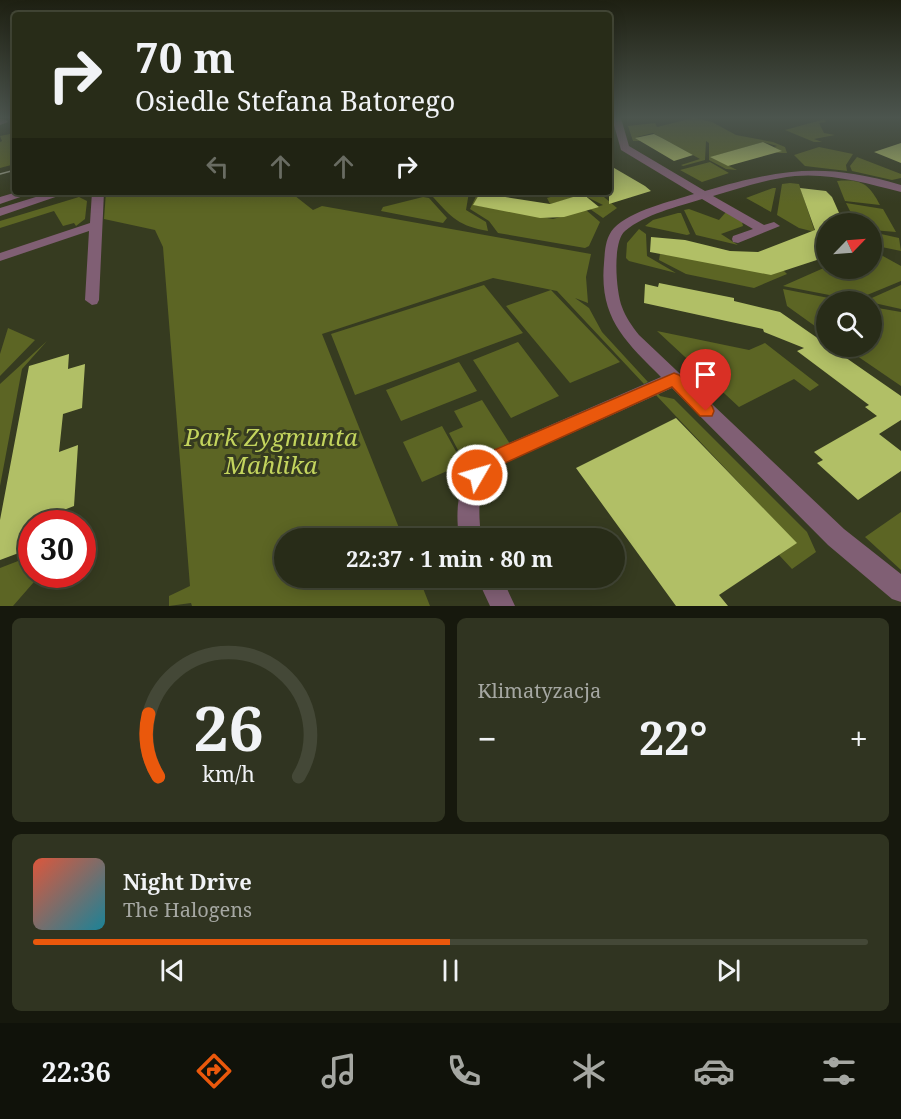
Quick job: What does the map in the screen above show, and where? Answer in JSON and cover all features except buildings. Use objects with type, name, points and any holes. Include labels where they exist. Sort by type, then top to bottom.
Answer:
[{"type":"street","points":[[624,146],[703,196],[769,228],[738,239]]},
{"type":"street","points":[[901,189],[837,175],[797,173],[774,176],[644,214],[619,230],[612,243],[609,282],[609,296],[614,308],[633,339],[836,537],[901,590]]},
{"type":"street","points":[[0,201],[19,195]]},
{"type":"street","points":[[0,212],[54,195]]},
{"type":"street","points":[[92,300],[98,195]]},
{"type":"street","points":[[0,257],[96,220]]},
{"type":"street","points":[[469,528],[466,507],[477,475],[498,457],[674,379]]},
{"type":"street","points":[[494,588],[503,606]]},
{"type":"green space","points":[[0,146],[12,146],[12,165],[0,168]]},
{"type":"green space","points":[[677,146],[706,146],[705,160],[681,165],[700,159]]},
{"type":"green space","points":[[709,146],[748,146],[711,157],[737,170],[726,169],[709,160]]},
{"type":"green space","points":[[774,147],[785,147],[787,153],[776,153],[781,151]]},
{"type":"green space","points":[[819,147],[853,154],[846,165],[847,171],[805,166],[794,155]]},
{"type":"green space","points":[[857,157],[901,174],[901,178],[892,180],[852,171],[850,166]]},
{"type":"green space","points":[[710,162],[729,173],[702,182],[680,170]]},
{"type":"green space","points":[[837,181],[864,184],[880,205],[845,201]]},
{"type":"green space","points":[[782,184],[799,184],[815,232],[799,228],[777,215]]},
{"type":"green space","points":[[776,188],[771,212],[746,198]]},
{"type":"green space","name":"Park Zygmunta Mahlika","points":[[106,195],[294,195],[313,210],[322,206],[591,254],[586,277],[588,303],[575,298],[589,308],[602,332],[648,382],[644,384],[557,291],[493,278],[322,334],[399,528],[274,528],[274,588],[423,588],[430,606],[192,606],[191,603],[169,606],[169,596],[190,586],[163,247],[155,230],[104,219]]},
{"type":"green space","points":[[434,195],[468,195],[466,210],[486,222],[488,231],[463,224],[451,216]]},
{"type":"green space","points":[[477,195],[479,195],[474,205],[553,219],[586,210],[600,222],[589,246],[585,248],[498,233],[489,221],[470,209]]},
{"type":"green space","points":[[557,195],[583,195],[550,204],[547,198]]},
{"type":"green space","points":[[583,195],[602,195],[617,208],[603,218],[590,209],[603,205]]},
{"type":"green space","points":[[79,197],[87,201],[85,219],[76,226],[74,223],[63,226],[54,211],[0,228],[0,221]]},
{"type":"green space","points":[[423,197],[429,198],[447,218],[443,223],[381,211],[383,207]]},
{"type":"green space","points":[[846,203],[883,209],[896,232],[882,231],[882,213],[851,213]]},
{"type":"green space","points":[[689,209],[719,220],[726,212],[742,222],[743,226],[721,234],[738,245],[696,235],[684,210]]},
{"type":"green space","points":[[681,213],[690,234],[645,226],[653,220]]},
{"type":"green space","points":[[639,229],[646,234],[647,256],[676,273],[629,261],[626,258],[627,243]]},
{"type":"green space","points":[[882,234],[899,238],[901,251],[882,247]]},
{"type":"green space","points":[[660,254],[783,270],[787,274],[754,288],[686,274],[659,260]]},
{"type":"green space","points":[[882,256],[901,266],[901,281],[877,291],[816,292],[783,286],[816,271],[816,279],[882,279]]},
{"type":"green space","points":[[484,285],[523,333],[355,395],[331,334]]},
{"type":"green space","points":[[901,285],[901,309],[882,305],[882,293]]},
{"type":"green space","points":[[783,289],[816,295],[816,327],[787,306]]},
{"type":"green space","points":[[551,290],[620,362],[570,383],[506,306]]},
{"type":"green space","points":[[882,309],[901,312],[901,386],[859,357],[882,357]]},
{"type":"green space","points":[[8,328],[35,340],[0,376],[0,354]]},
{"type":"green space","points":[[657,331],[749,350],[765,343],[819,385],[810,391],[794,379],[739,407]]},
{"type":"green space","points":[[47,341],[22,369],[0,486],[0,384]]},
{"type":"green space","points":[[518,342],[559,396],[511,418],[473,360]]},
{"type":"green space","points":[[459,362],[477,391],[401,421],[386,390]]},
{"type":"green space","points":[[657,392],[660,396],[674,399],[807,532],[816,552],[792,569],[779,555],[796,543],[654,393]]},
{"type":"green space","points":[[482,400],[510,444],[490,453],[468,469],[449,433],[463,427],[454,411]]},
{"type":"green space","points":[[442,426],[463,464],[422,482],[403,442]]},
{"type":"green space","points":[[901,512],[901,570],[865,537]]},
{"type":"green space","points":[[18,561],[18,588],[29,588],[13,606],[0,606],[0,568]]},
{"type":"tram line","points":[[0,174],[12,171]]},
{"type":"route","points":[[477,475],[498,457],[674,379],[706,411]]}]
